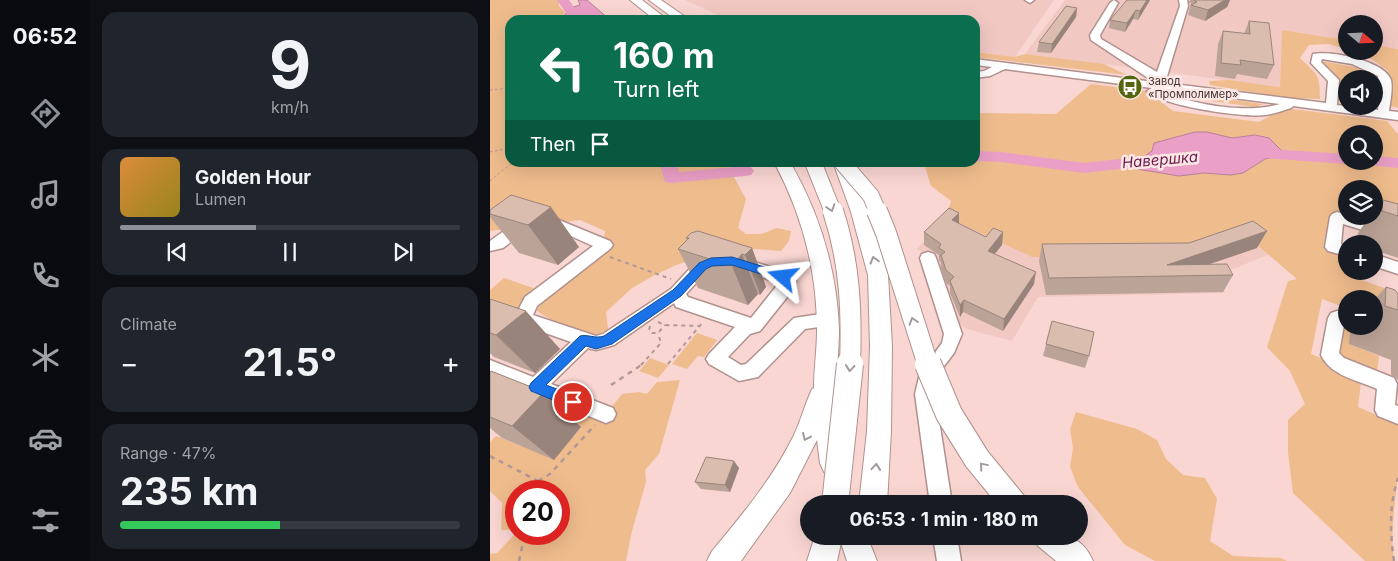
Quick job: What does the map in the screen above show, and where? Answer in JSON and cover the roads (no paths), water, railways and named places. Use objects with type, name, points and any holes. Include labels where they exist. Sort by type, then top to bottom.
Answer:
[{"type":"main road","points":[[654,0],[677,15]]},
{"type":"main road","points":[[639,4],[650,15]]},
{"type":"main road","points":[[639,4],[655,15]]},
{"type":"main road","points":[[785,167],[799,194],[814,234],[823,280],[827,320],[827,421],[833,462],[842,495]]},
{"type":"main road","points":[[815,167],[825,188],[836,223],[850,280],[851,347],[845,429],[837,495]]},
{"type":"main road","points":[[843,167],[860,212],[878,275],[881,346],[879,431],[874,495]]},
{"type":"main road","points":[[846,167],[871,196],[886,233],[928,365],[949,414],[977,459],[1007,495]]},
{"type":"main road","points":[[722,561],[760,516],[791,469],[815,416],[826,375]]},
{"type":"main road","points":[[822,561],[826,545]]},
{"type":"main road","points":[[857,545],[863,561]]},
{"type":"main road","points":[[863,561],[866,545]]},
{"type":"street","points":[[1159,83],[1184,6],[1183,0]]},
{"type":"street","points":[[1114,3],[1095,35],[1096,40],[1159,83]]},
{"type":"street","points":[[1331,108],[1334,83],[1330,76],[1316,63],[1317,56],[1364,64],[1377,70]]},
{"type":"street","points":[[980,63],[1142,85],[1159,83],[1294,104],[1338,109]]},
{"type":"street","points":[[980,76],[1003,66]]},
{"type":"street","points":[[1383,76],[1385,80],[1383,114],[1398,116]]},
{"type":"street","points":[[1142,85],[1161,96],[1178,102],[1250,112],[1273,110],[1294,104]]},
{"type":"street","points":[[1338,248],[1333,246],[1337,217],[1398,236]]},
{"type":"street","points":[[490,246],[498,244],[520,227],[554,223],[605,244],[531,302],[523,318],[596,344],[608,340],[681,289],[702,266],[722,260],[732,261],[783,277],[788,281],[754,326],[744,329],[716,359],[739,372],[751,371],[800,323],[827,320]]},
{"type":"street","points":[[928,258],[952,334],[952,344],[933,366],[928,377],[925,394],[940,495]]},
{"type":"street","points":[[1383,263],[1398,268]]},
{"type":"street","points":[[681,289],[682,302],[754,326]]},
{"type":"street","points":[[1338,318],[1330,355],[1337,364],[1387,384],[1385,410],[1398,415]]},
{"type":"street","points":[[536,387],[584,340]]},
{"type":"street","points":[[490,368],[606,414]]},
{"type":"street","points":[[947,545],[949,561]]},
{"type":"water","points":[[578,0],[587,0],[604,15],[565,15],[570,8],[580,5]]},
{"type":"water","points":[[1195,132],[1207,132],[1232,138],[1255,135],[1269,138],[1285,154],[1265,159],[1243,173],[1231,175],[1204,173],[1179,176],[1137,169],[1126,163],[1132,157],[1145,156],[1152,151],[1154,143]]},
{"type":"waterway","name":"Навершка","points":[[563,0],[574,15]]},
{"type":"waterway","name":"Навершка","points":[[1256,153],[1338,158]]},
{"type":"waterway","name":"Навершка","points":[[980,156],[1001,157],[1084,168],[1154,160]]},
{"type":"waterway","name":"Навершка","points":[[1383,162],[1398,163]]},
{"type":"waterway","name":"Навершка","points":[[669,167],[671,178],[745,171]]},
{"type":"place","name":"Завод «Промполимер»","points":[[1130,87]]}]
